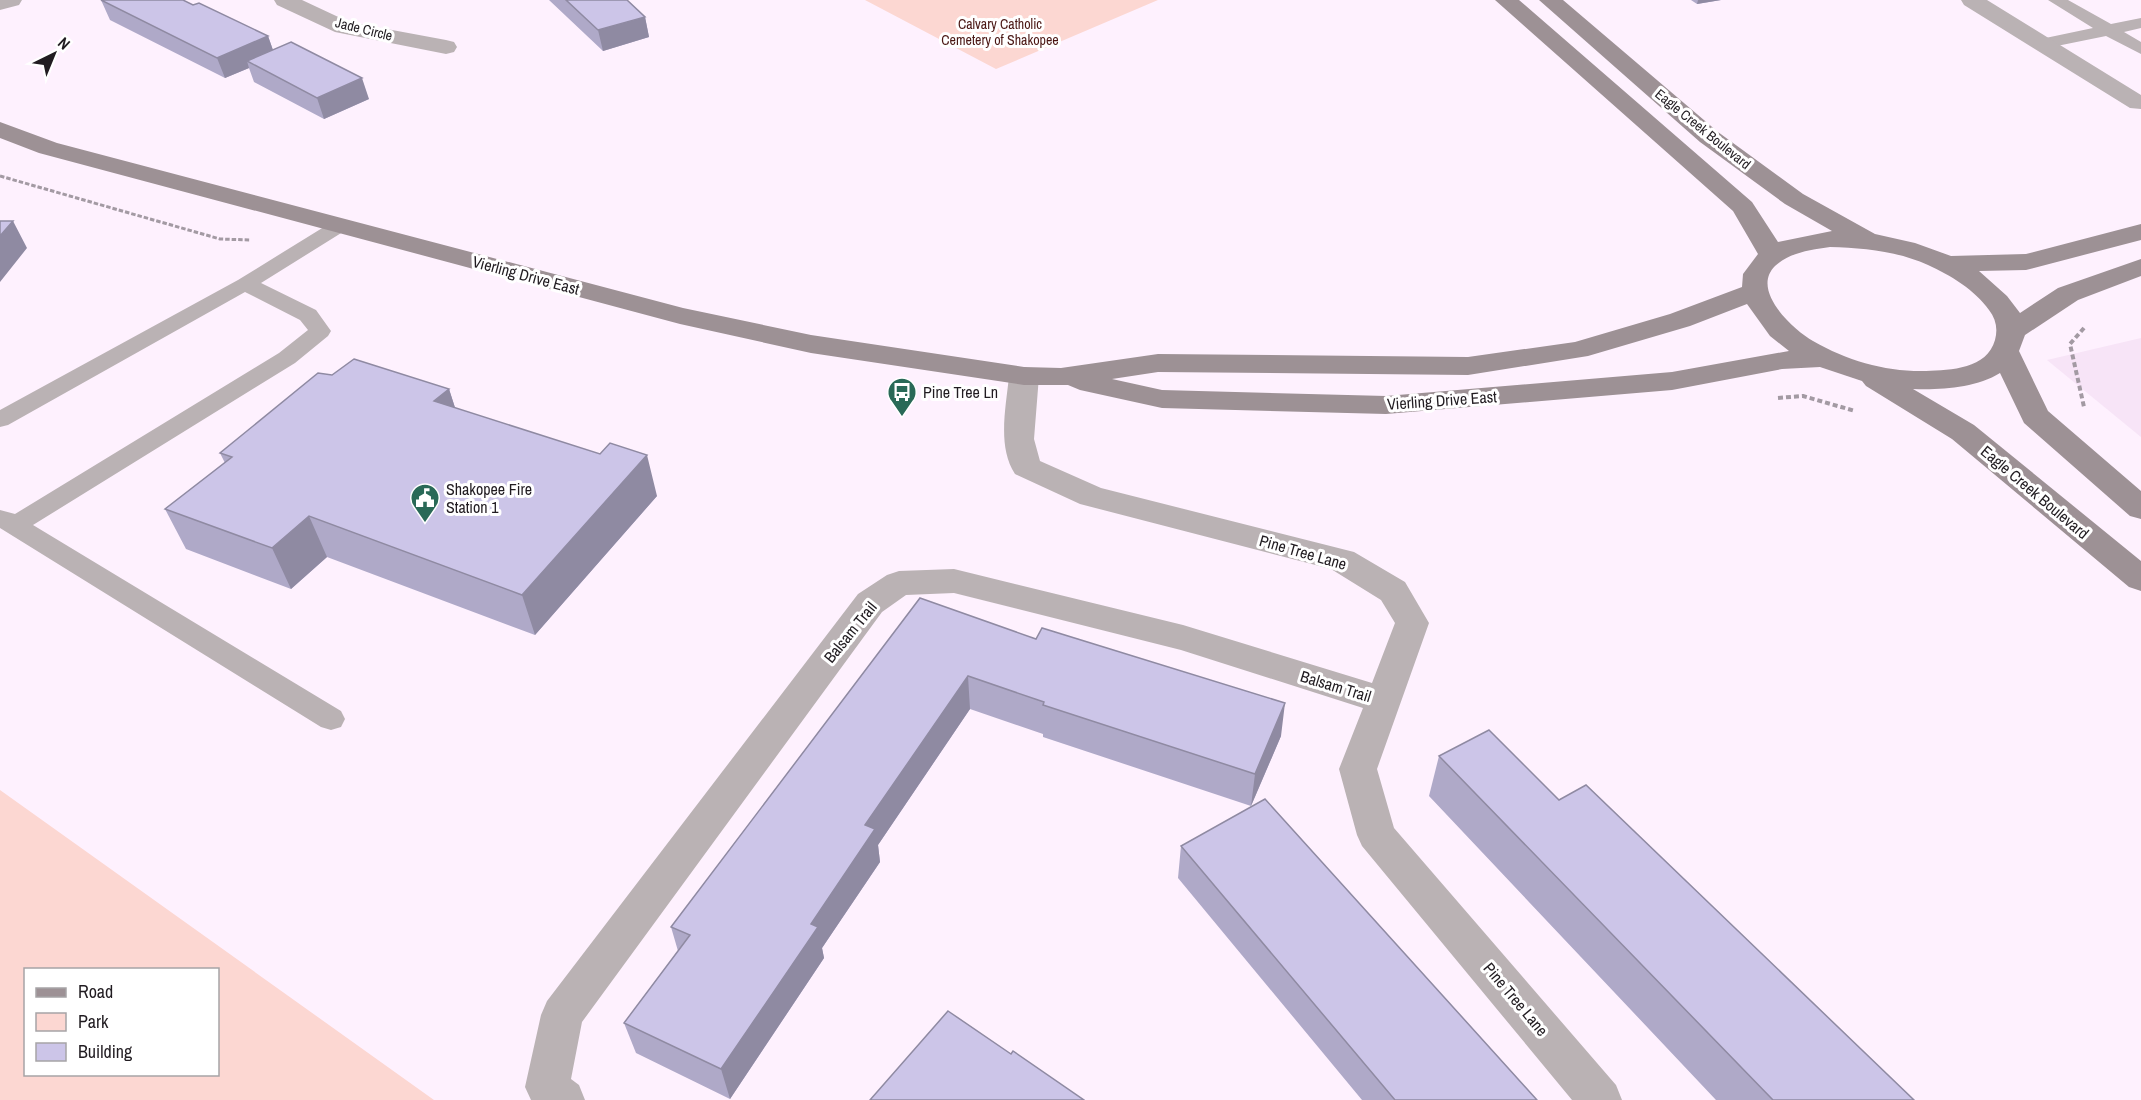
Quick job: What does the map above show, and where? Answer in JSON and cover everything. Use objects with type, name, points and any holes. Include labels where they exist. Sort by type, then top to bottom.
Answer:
[{"type":"street","points":[[0,4],[11,0]]},
{"type":"street","name":"Jade Circle","points":[[285,0],[343,27],[446,47]]},
{"type":"street","name":"Eagle Creek Boulevard","points":[[1506,0],[1743,207],[1772,255]]},
{"type":"street","name":"Eagle Creek Boulevard","points":[[1550,0],[1709,137],[1794,199],[1868,240]]},
{"type":"street","points":[[1972,0],[2138,103]]},
{"type":"street","name":"Vierling Drive East","points":[[0,129],[48,148],[680,316],[811,344],[1024,376],[1061,377],[1158,363],[1468,366],[1578,350],[1680,320],[1754,292]]},
{"type":"street","points":[[1947,264],[2026,262],[2141,232]]},
{"type":"street","points":[[2141,267],[2068,294],[2009,342],[1985,369],[1952,379],[1910,380],[1864,373],[1823,358],[1788,338],[1765,315],[1754,292],[1757,272],[1772,255],[1797,244],[1830,239],[1868,240],[1908,249],[1947,264],[1979,284],[2002,307],[2009,342],[2035,416],[2141,508]]},
{"type":"street","name":"Vierling Drive East","points":[[1061,377],[1162,399],[1386,405],[1672,381],[1782,360],[1823,358]]},
{"type":"street","name":"Eagle Creek Boulevard","points":[[1864,373],[1963,432],[2141,579]]},
{"type":"street","name":"Pine Tree Lane","points":[[1024,376],[1019,439],[1026,467],[1091,496],[1342,560],[1393,591],[1412,623],[1358,769],[1376,835],[1600,1100]]},
{"type":"street","name":"Balsam Trail","points":[[563,1100],[547,1087],[562,1015],[870,603],[899,583],[954,581],[1183,638],[1385,701]]},
{"type":"lane","points":[[2056,0],[2141,49]]},
{"type":"lane","points":[[2042,44],[2141,23]]},
{"type":"lane","points":[[0,420],[245,284],[339,226]]},
{"type":"lane","points":[[245,284],[308,315],[320,331],[287,358],[7,520],[331,719]]},
{"type":"path","points":[[2070,344],[2086,413]]},
{"type":"shaded area","points":[[2141,338],[2141,437],[2047,360]]},
{"type":"green space","name":"Calvary Catholic Cemetery of Shakopee","points":[[865,0],[1158,0],[996,69]]},
{"type":"green space","points":[[0,790],[434,1100],[0,1100]]},
{"type":"building","points":[[101,0],[183,0],[193,5],[199,3],[268,36],[217,58]]},
{"type":"building","points":[[566,0],[627,0],[645,17],[598,30]]},
{"type":"building","points":[[291,42],[362,78],[317,98],[247,61]]},
{"type":"building","points":[[0,221],[13,221],[0,236]]},
{"type":"building","name":"Shakopee Fire Station 1","points":[[354,359],[449,389],[434,401],[600,454],[610,443],[647,455],[522,595],[309,516],[272,548],[165,509],[232,457],[220,453],[318,373],[332,375]]},
{"type":"building","points":[[920,598],[1036,639],[1042,628],[1285,703],[1255,774],[1043,705],[1044,702],[968,676],[865,825],[875,829],[811,924],[818,927],[721,1069],[624,1023],[690,935],[671,927]]},
{"type":"building","points":[[1489,730],[1559,800],[1586,785],[1914,1100],[1773,1100],[1439,756]]},
{"type":"building","points":[[1265,799],[1537,1100],[1395,1100],[1181,846]]},
{"type":"building","points":[[948,1011],[1011,1054],[1013,1051],[1084,1100],[870,1100]]},
{"type":"place","name":"Pine Tree Ln","points":[[902,418]]},
{"type":"place","name":"Shakopee Fire Station 1","points":[[425,524]]}]
